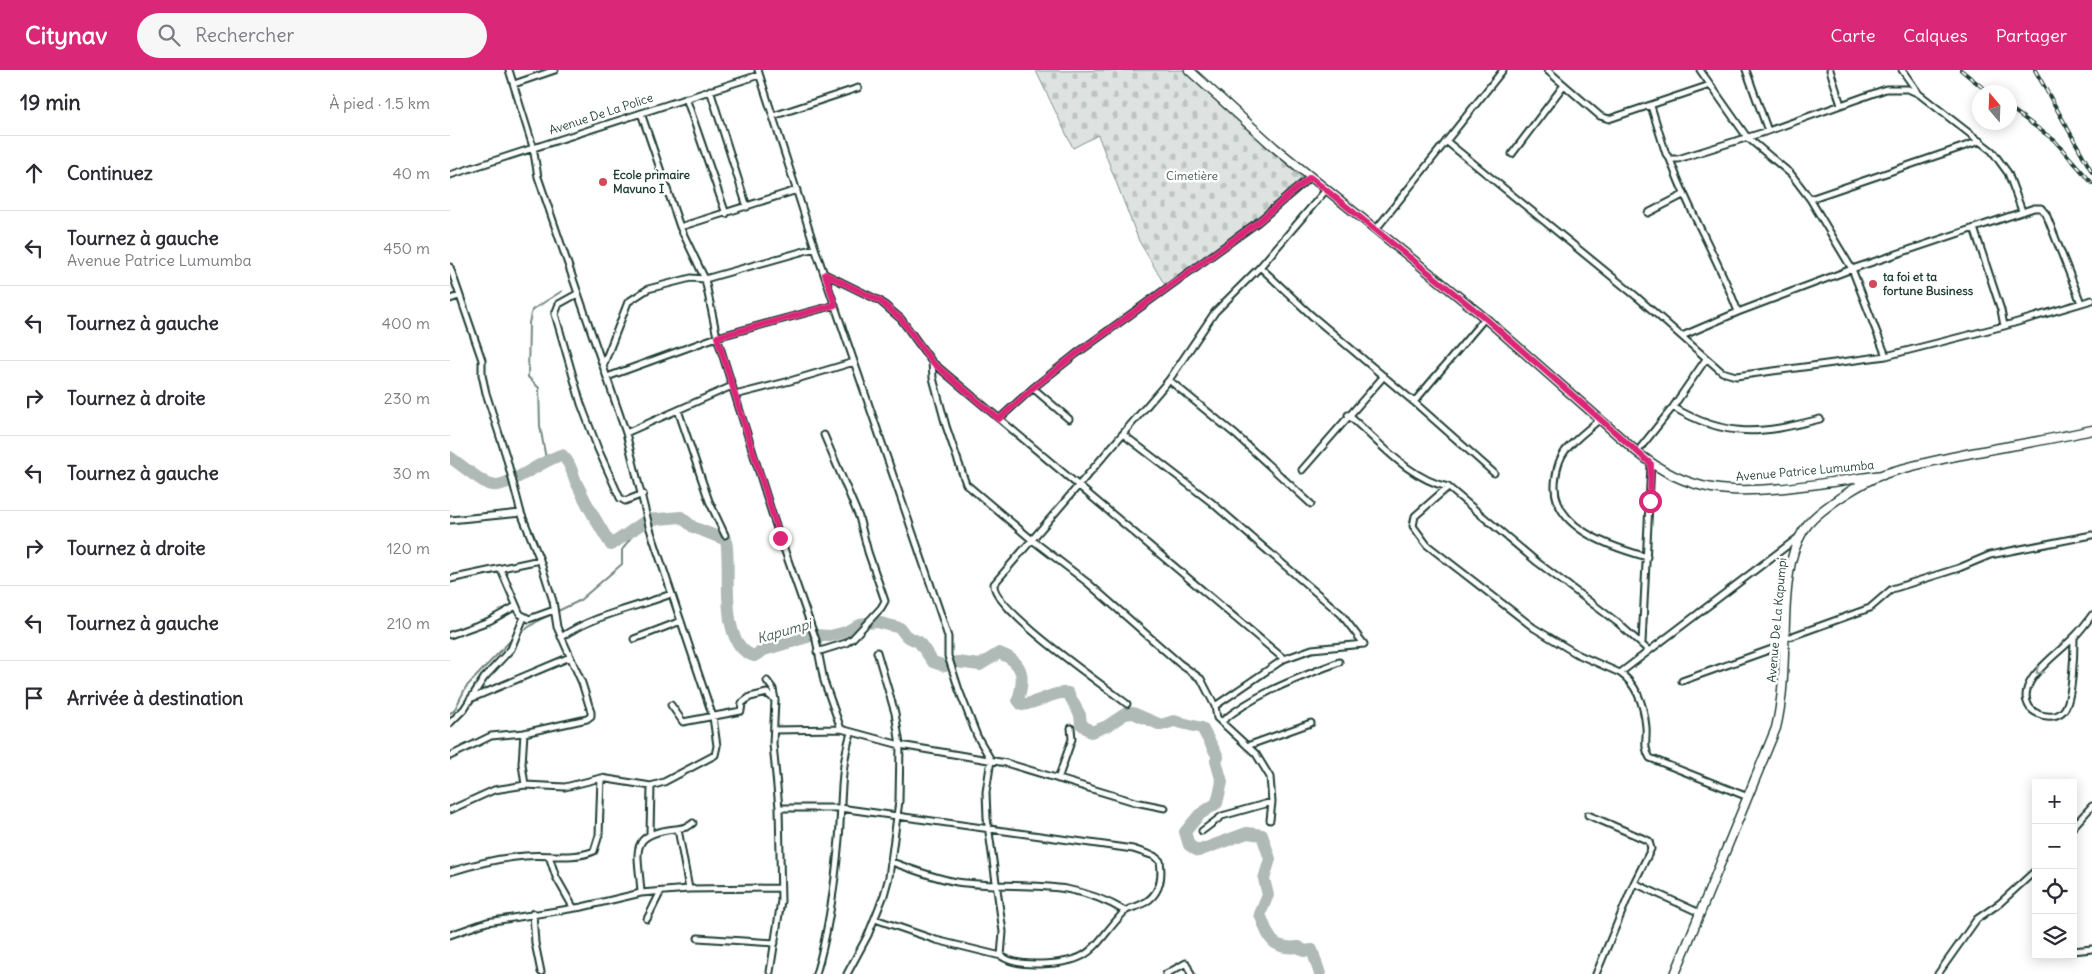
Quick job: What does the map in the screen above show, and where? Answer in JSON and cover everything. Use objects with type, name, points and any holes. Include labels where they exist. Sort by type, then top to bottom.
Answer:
[{"type":"street","points":[[450,810],[494,790],[525,785],[565,786],[601,778],[651,786],[664,782],[715,755],[717,746],[713,717],[649,526],[643,494],[626,434],[538,177],[533,147],[509,70]]},
{"type":"street","points":[[514,84],[555,70]]},
{"type":"street","name":"Avenue Patrice Lumumba","points":[[1189,70],[1310,177],[1376,228],[1485,318],[1637,452],[1662,471],[1711,488],[1734,490],[1883,475]]},
{"type":"street","points":[[1376,228],[1503,70]]},
{"type":"street","points":[[1546,70],[1600,116],[1609,120],[1710,85]]},
{"type":"street","points":[[1700,70],[1747,137],[1791,174],[1810,199],[1852,270],[1886,356]]},
{"type":"street","points":[[1746,70],[1768,131]]},
{"type":"street","points":[[1830,70],[1841,105]]},
{"type":"street","points":[[1902,70],[1919,94]]},
{"type":"street","points":[[758,73],[815,248],[948,637],[948,656],[954,675],[977,736],[991,760],[986,792],[988,830],[1003,932],[1001,956]]},
{"type":"street","name":"Avenue De La Police","points":[[450,175],[758,73]]},
{"type":"street","points":[[1512,154],[1564,85]]},
{"type":"street","points":[[773,116],[858,88]]},
{"type":"street","points":[[1670,159],[1678,159],[1768,131],[1886,89],[1908,89],[1919,94],[1992,151],[2008,173],[2022,211]]},
{"type":"street","points":[[710,90],[747,207]]},
{"type":"street","points":[[686,98],[726,214]]},
{"type":"street","points":[[1651,106],[1683,195],[1725,277],[1738,312]]},
{"type":"street","points":[[640,113],[680,227],[705,279],[717,337],[774,520],[816,640],[824,681],[840,729]]},
{"type":"street","points":[[1446,141],[1682,336],[1722,372],[1736,376],[1886,356],[2004,326],[2092,300]]},
{"type":"street","points":[[1810,199],[1980,141]]},
{"type":"street","points":[[999,419],[1033,388],[1076,354],[1258,222],[1310,177]]},
{"type":"street","points":[[680,227],[797,190]]},
{"type":"street","points":[[1127,704],[1075,665],[997,598],[993,590],[994,584],[1031,539],[1124,435],[1169,380],[1215,312],[1260,267],[1326,190]]},
{"type":"street","points":[[1648,213],[1683,195]]},
{"type":"street","points":[[1682,336],[1738,312],[1852,270],[2022,211],[2041,208],[2046,214],[2082,303]]},
{"type":"street","points":[[1974,228],[2001,310],[2004,326]]},
{"type":"street","points":[[603,366],[628,302],[648,289],[691,278],[705,279],[815,248]]},
{"type":"street","points":[[450,267],[482,360],[482,375],[486,394],[506,456],[521,513],[540,560],[561,637],[582,683],[591,716],[587,719],[524,733],[491,736],[450,756]]},
{"type":"street","points":[[1260,267],[1311,315],[1414,402],[1494,474]]},
{"type":"street","points":[[825,274],[880,301],[901,319],[932,362],[1284,659]]},
{"type":"street","points":[[577,294],[566,298],[559,304],[554,314],[574,383],[598,449],[620,498],[625,501],[643,494]]},
{"type":"street","points":[[450,299],[459,296]]},
{"type":"street","points":[[607,377],[717,337],[835,305]]},
{"type":"street","points":[[1414,402],[1485,318]]},
{"type":"street","points":[[1637,452],[1673,407],[1706,359]]},
{"type":"street","points":[[735,395],[854,362]]},
{"type":"street","points":[[932,362],[946,426],[966,484],[1031,539],[1088,583],[1179,663],[1201,679],[1215,706],[1217,718],[1256,754],[1270,777],[1272,802],[1270,820]]},
{"type":"street","points":[[1302,470],[1384,376]]},
{"type":"street","points":[[1169,380],[1236,435],[1311,504]]},
{"type":"street","points":[[626,434],[732,386]]},
{"type":"street","points":[[1033,388],[1069,419]]},
{"type":"street","points":[[1673,407],[1708,425],[1732,430],[1762,431],[1820,419]]},
{"type":"street","points":[[678,410],[709,501],[725,535]]},
{"type":"street","points":[[1348,415],[1416,474],[1431,483],[1448,486],[1537,562],[1642,643],[1649,651]]},
{"type":"street","points":[[1600,419],[1565,451],[1557,467],[1554,483],[1555,497],[1559,509],[1568,520],[1602,542],[1647,557]]},
{"type":"street","name":"Avenue De La Kapumpi","points":[[1675,974],[1772,742],[1781,711],[1783,642],[1791,562],[1802,534],[1820,514],[1867,482],[1883,475],[1952,457],[2092,430]]},
{"type":"street","points":[[817,652],[846,643],[853,638],[881,608],[885,601],[858,517],[824,435]]},
{"type":"street","points":[[1124,435],[1211,502],[1340,614],[1364,644],[1312,649],[1284,659],[1215,706]]},
{"type":"street","points":[[1642,643],[1651,464]]},
{"type":"street","points":[[1448,486],[1415,516],[1413,526],[1418,534],[1534,628],[1577,654],[1620,673],[1630,680],[1636,689],[1646,729],[1646,752],[1650,758],[1749,798]]},
{"type":"street","points":[[450,520],[521,513]]},
{"type":"street","points":[[1620,673],[1802,534]]},
{"type":"street","points":[[1682,681],[1870,608],[1892,589],[1959,568],[1990,555],[2092,535]]},
{"type":"street","points":[[450,579],[501,570],[540,560]]},
{"type":"street","points":[[501,570],[516,606],[524,618]]},
{"type":"street","points":[[561,637],[573,628],[672,594]]},
{"type":"street","points":[[450,635],[489,621],[516,606]]},
{"type":"street","points":[[524,618],[538,617],[554,610]]},
{"type":"street","points":[[2074,638],[2068,700],[2064,710],[2055,716],[2044,716],[2032,710],[2027,702],[2025,691],[2032,678],[2074,638],[2092,615]]},
{"type":"street","points":[[450,723],[484,678],[511,649],[524,618]]},
{"type":"street","points":[[634,639],[681,621]]},
{"type":"street","points":[[847,974],[875,919],[884,895],[892,862],[897,817],[900,745],[895,713],[878,652]]},
{"type":"street","points":[[470,699],[570,657]]},
{"type":"street","points":[[1221,722],[1240,707],[1274,687],[1339,662]]},
{"type":"street","points":[[767,681],[773,689],[775,700],[773,744],[778,808],[780,888],[779,922],[770,972]]},
{"type":"street","points":[[671,705],[684,722],[741,711],[742,703],[750,697],[767,693],[775,700]]},
{"type":"street","points":[[1247,746],[1311,723]]},
{"type":"street","points":[[1058,779],[1072,739],[1072,728]]},
{"type":"street","points":[[774,730],[840,729],[900,745],[991,760],[1165,808]]},
{"type":"street","points":[[524,733],[522,764],[525,785]]},
{"type":"street","points":[[816,974],[827,926],[839,840],[845,763],[851,733]]},
{"type":"street","points":[[450,872],[496,860],[579,855],[594,851],[599,835],[601,778]]},
{"type":"street","points":[[650,833],[651,786]]},
{"type":"street","points":[[1202,831],[1222,816],[1272,802]]},
{"type":"street","points":[[2076,824],[2092,806]]},
{"type":"street","points":[[778,808],[840,808],[1133,849],[1154,856],[1160,861],[1161,869],[1158,889],[1142,904],[1125,911],[1097,947],[1081,959],[1062,963],[1031,964],[1010,962],[1001,956],[936,940],[875,919]]},
{"type":"street","points":[[1588,815],[1649,841],[1651,849],[1596,974]]},
{"type":"street","points":[[641,893],[639,848],[642,838],[650,833],[678,829],[690,826],[693,823]]},
{"type":"street","points":[[678,829],[688,889]]},
{"type":"street","points":[[549,856],[556,877],[573,907]]},
{"type":"street","points":[[892,862],[938,878],[996,884],[1069,888],[1102,898],[1125,911]]},
{"type":"street","points":[[1938,974],[1977,919],[2000,904],[2032,874]]},
{"type":"street","points":[[1634,884],[1700,913]]},
{"type":"street","points":[[450,935],[472,925],[533,913],[599,904],[641,893],[660,893],[688,889],[780,888]]},
{"type":"street","points":[[647,919],[660,893]]},
{"type":"street","points":[[533,913],[535,943],[541,972]]},
{"type":"street","points":[[698,938],[775,943]]},
{"type":"street","points":[[2077,951],[2092,949]]},
{"type":"street","points":[[1166,974],[1186,963],[1191,974]]},
{"type":"green space","name":"Cimetière","points":[[1186,70],[1305,181],[1166,287],[1139,241],[1098,135],[1073,148],[1036,71]]},
{"type":"waterway","points":[[546,459],[540,426],[539,388],[528,377],[529,323],[532,310],[562,291]]},
{"type":"waterway","name":"Kapumpi","points":[[450,457],[483,481],[495,485],[514,479],[544,462],[562,455],[568,462],[576,482],[611,545],[647,520],[681,517],[693,527],[726,540],[730,622],[735,637],[742,649],[754,656],[764,650],[814,635],[830,636],[846,632],[859,624],[877,622],[900,628],[906,636],[919,642],[933,662],[945,666],[957,662],[980,665],[999,653],[1007,657],[1018,666],[1022,677],[1018,700],[1022,705],[1058,694],[1068,693],[1080,715],[1081,724],[1091,732],[1107,726],[1125,714],[1133,713],[1161,725],[1174,721],[1202,728],[1218,757],[1216,761],[1222,782],[1217,803],[1199,815],[1185,832],[1189,845],[1198,851],[1247,833],[1262,835],[1270,859],[1264,879],[1268,895],[1260,914],[1266,929],[1276,944],[1299,947],[1304,951],[1312,950],[1320,974]]},
{"type":"waterway","points":[[519,634],[539,620],[579,601],[622,564],[622,550],[640,525]]},
{"type":"waterway","points":[[450,713],[454,711],[466,687],[515,636]]},
{"type":"railway","points":[[1961,70],[1979,85]]},
{"type":"railway","points":[[2035,70],[2092,172]]},
{"type":"railway","points":[[2017,113],[2054,140],[2092,183]]},
{"type":"place","name":"Ecole primaire Mavuno I","points":[[603,182]]},
{"type":"place","name":"ta foi et ta fortune Business","points":[[1873,284]]},
{"type":"route","points":[[780,538],[717,337],[835,305],[825,274],[880,301],[901,319],[932,362],[999,419],[1033,388],[1076,354],[1258,222],[1310,177],[1376,228],[1485,318],[1651,464],[1650,501]]}]
